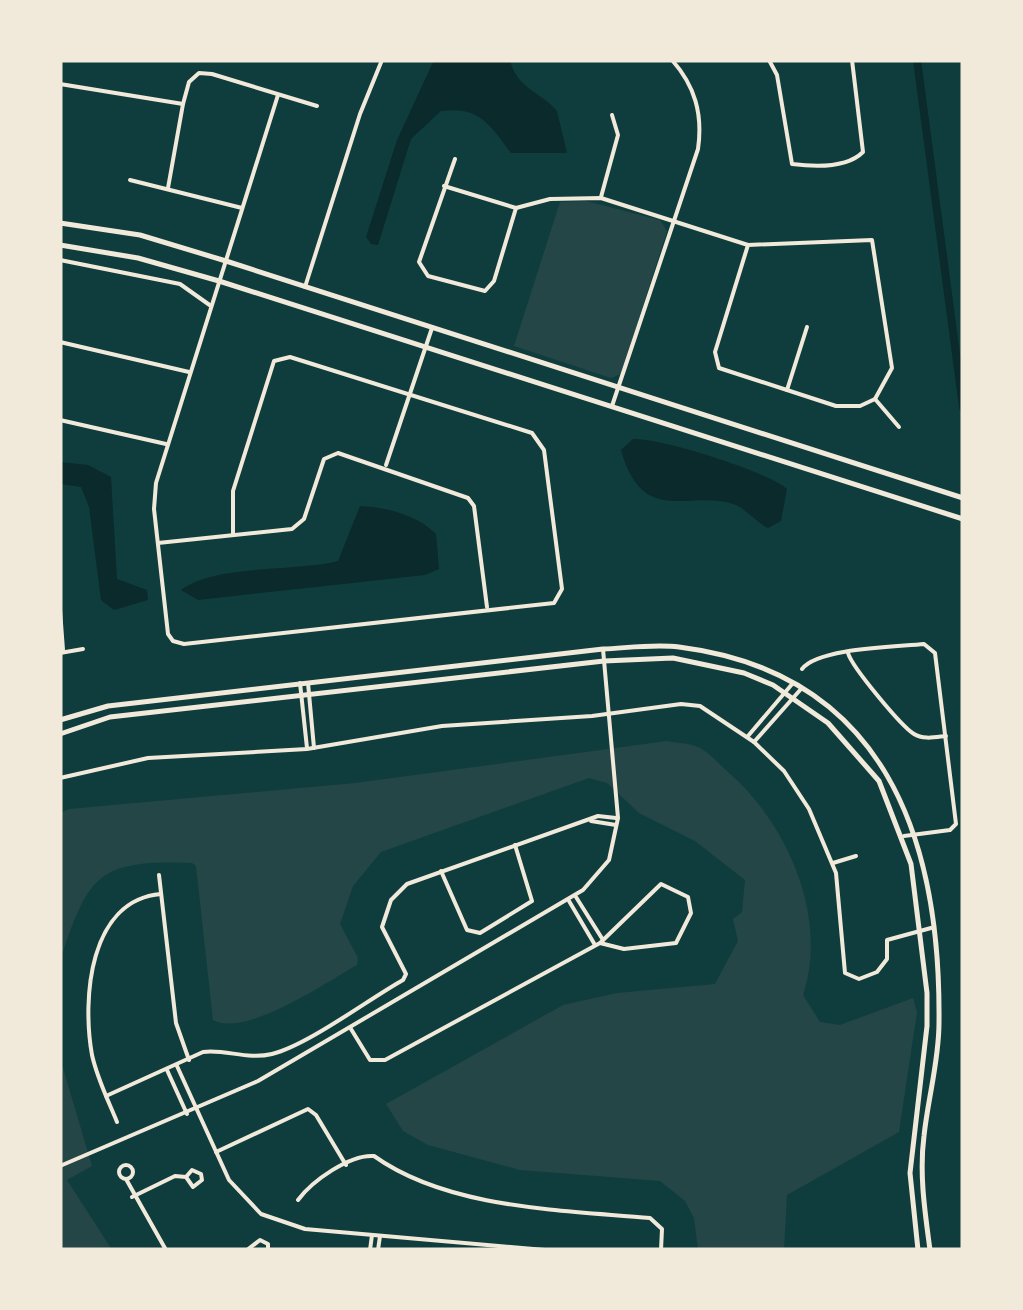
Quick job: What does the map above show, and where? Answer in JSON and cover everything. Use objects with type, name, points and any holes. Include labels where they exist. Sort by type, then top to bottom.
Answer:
[{"type":"street","points":[[305,287],[360,114],[382,60]]},
{"type":"street","points":[[769,60],[777,75],[792,164],[853,162],[863,152],[852,60]]},
{"type":"street","points":[[612,406],[622,386],[700,132],[695,95],[675,61]]},
{"type":"street","points":[[168,188],[183,104],[189,82],[199,73],[317,106]]},
{"type":"street","points":[[60,84],[183,104]]},
{"type":"street","points":[[233,534],[233,491],[274,361],[282,357],[410,394],[539,439],[560,597],[554,602],[184,644],[173,641],[168,634],[155,496],[166,444],[278,95]]},
{"type":"street","points":[[601,198],[618,135],[612,115]]},
{"type":"street","points":[[456,159],[419,262],[428,276],[485,291],[494,281],[516,208]]},
{"type":"street","points":[[130,180],[242,208]]},
{"type":"street","points":[[444,186],[516,208],[550,200],[601,198],[748,245],[872,240],[892,368],[875,399],[860,406],[836,406],[724,371],[716,364],[715,352],[748,245]]},
{"type":"street","points":[[60,223],[140,236],[226,261],[963,498]]},
{"type":"street","points":[[60,245],[138,258],[220,281],[963,519]]},
{"type":"street","points":[[60,260],[180,284],[211,306]]},
{"type":"street","points":[[787,390],[806,327]]},
{"type":"street","points":[[385,466],[432,328]]},
{"type":"street","points":[[60,342],[189,372]]},
{"type":"street","points":[[875,399],[899,427]]},
{"type":"street","points":[[60,420],[166,444]]},
{"type":"street","points":[[158,543],[299,525],[330,454],[385,466],[468,498],[474,506],[488,610]]},
{"type":"street","points":[[60,610],[62,652],[83,648]]},
{"type":"street","points":[[802,669],[817,657],[924,644],[932,648],[956,824],[950,830],[904,836]]},
{"type":"street","points":[[60,720],[108,706],[602,649],[673,646],[712,652],[748,662],[802,688],[873,750],[903,800],[916,835],[931,928],[940,1026],[924,1138],[930,1250]]},
{"type":"street","points":[[60,1166],[197,1110],[351,1029],[576,897],[608,860],[618,822],[602,649]]},
{"type":"street","points":[[848,653],[855,672],[911,732],[925,738],[946,736]]},
{"type":"street","points":[[60,734],[110,718],[604,661],[672,658],[710,664],[786,692],[864,758],[892,805],[904,836],[920,930],[928,1026],[912,1137],[918,1250]]},
{"type":"street","points":[[304,683],[307,749]]},
{"type":"street","points":[[748,736],[793,683]]},
{"type":"street","points":[[754,742],[802,688]]},
{"type":"street","points":[[305,695],[314,748]]},
{"type":"street","points":[[60,778],[148,758],[307,749],[442,726],[681,704],[700,706],[748,736],[784,771],[809,809],[833,863],[842,908],[843,966],[850,978],[877,972],[887,959],[887,940],[931,928]]},
{"type":"street","points":[[106,1096],[216,1050],[230,1057],[272,1054],[403,980],[406,974],[382,928],[386,910],[407,884],[598,816],[618,822]]},
{"type":"street","points":[[441,871],[468,930],[480,933],[532,902],[515,845]]},
{"type":"street","points":[[833,863],[856,856]]},
{"type":"street","points":[[159,875],[176,1023],[189,1060]]},
{"type":"street","points":[[351,1029],[370,1060],[384,1060],[599,942],[661,884],[688,897],[692,914],[676,943],[624,949],[599,942],[569,901]]},
{"type":"street","points":[[117,1122],[90,1036],[93,967],[119,912],[138,898],[162,894]]},
{"type":"street","points":[[576,897],[599,942]]},
{"type":"street","points":[[176,1066],[229,1180],[261,1214],[305,1229],[545,1250]]},
{"type":"street","points":[[167,1070],[187,1114]]},
{"type":"street","points":[[216,1152],[308,1110],[316,1114],[346,1165]]},
{"type":"street","points":[[298,1200],[309,1186],[346,1165],[374,1156],[406,1176],[512,1206],[650,1218],[662,1229],[660,1250]]},
{"type":"street","points":[[132,1196],[175,1176],[186,1177]]},
{"type":"street","points":[[126,1179],[132,1196],[166,1250]]},
{"type":"street","points":[[916,1233],[927,1230]]},
{"type":"street","points":[[370,1250],[372,1235]]},
{"type":"street","points":[[378,1250],[380,1236]]},
{"type":"street","points":[[251,1249],[263,1240],[268,1250]]},
{"type":"shaded area","points":[[434,60],[510,60],[523,84],[557,111],[567,153],[511,153],[490,126],[475,115],[441,111],[411,139],[378,245],[371,244],[366,237],[397,140]]},
{"type":"shaded area","points":[[586,201],[660,220],[667,231],[621,374],[611,378],[514,346],[560,202]]},
{"type":"shaded area","points":[[633,439],[688,449],[776,482],[787,489],[781,521],[768,528],[736,505],[655,498],[642,490],[630,474],[621,450]]},
{"type":"shaded area","points":[[60,462],[88,465],[111,477],[117,579],[147,590],[148,600],[114,610],[101,600],[89,507],[81,487],[60,484]]},
{"type":"shaded area","points":[[360,506],[401,513],[428,527],[436,534],[439,569],[425,575],[198,600],[181,590],[195,582],[234,572],[338,561]]},
{"type":"shaded area","points":[[667,741],[694,746],[710,755],[749,793],[785,844],[806,904],[811,934],[810,965],[803,995],[820,1022],[840,1025],[913,998],[917,1012],[899,1132],[787,1195],[784,1250],[698,1250],[694,1218],[685,1201],[660,1181],[520,1170],[428,1145],[403,1131],[386,1104],[563,1005],[617,993],[715,984],[738,941],[733,919],[742,912],[745,880],[695,841],[639,813],[607,783],[589,778],[381,852],[353,886],[340,924],[358,958],[357,965],[265,1015],[227,1024],[213,1020],[196,866],[192,863],[135,865],[101,879],[79,909],[60,961],[60,813],[69,809],[355,783]]},
{"type":"shaded area","points":[[60,1058],[92,1166],[67,1180],[112,1250],[60,1250]]},
{"type":"waterway","points":[[917,60],[963,407]]}]
